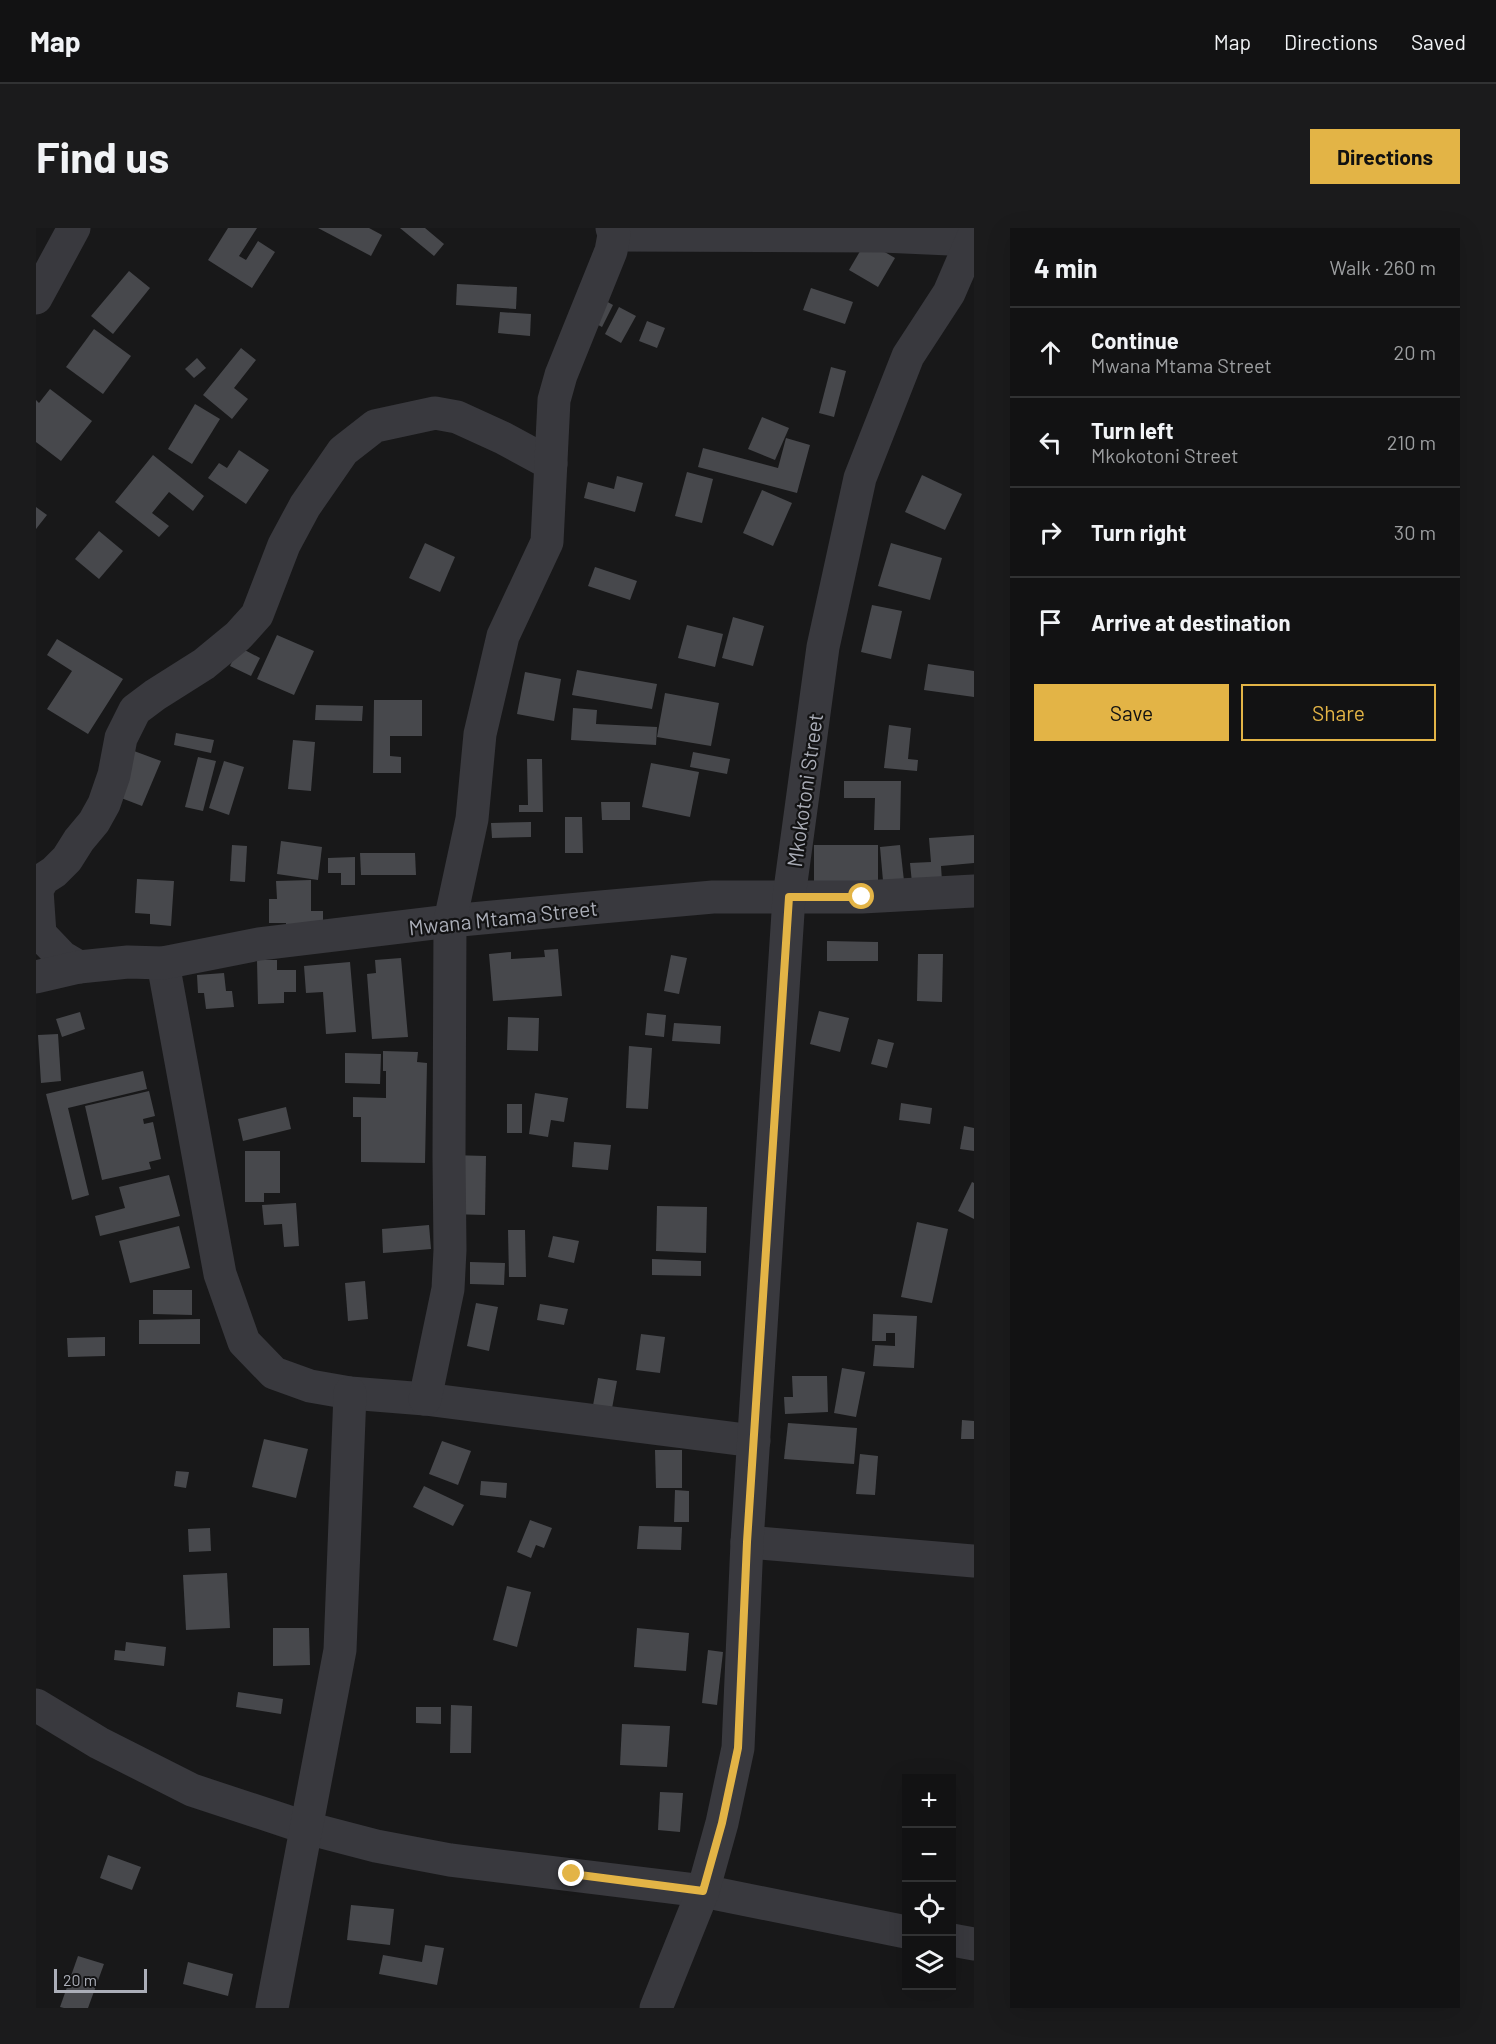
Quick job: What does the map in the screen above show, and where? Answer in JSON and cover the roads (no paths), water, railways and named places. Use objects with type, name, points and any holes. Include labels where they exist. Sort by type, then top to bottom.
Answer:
[{"type":"street","points":[[36,298],[74,228]]},
{"type":"street","points":[[425,1399],[448,1289],[450,921],[472,819],[480,734],[503,636],[547,542],[554,400],[561,375],[610,251],[613,232],[973,238]]},
{"type":"street","name":"Mkokotoni Street","points":[[656,2008],[703,1891],[722,1823],[738,1748],[747,1542],[789,897],[823,647],[860,478],[908,356],[948,293],[973,238]]},
{"type":"street","points":[[79,967],[62,957],[40,934],[37,890],[43,879],[67,859],[104,804],[114,775],[121,738],[135,710],[204,664],[238,636],[256,615],[284,545],[305,507],[343,451],[375,426],[435,413],[457,417],[503,438],[550,464]]},
{"type":"street","name":"Mwana Mtama Street","points":[[36,977],[79,967],[128,962],[163,963],[259,944],[450,921],[712,897],[862,897],[974,891]]},
{"type":"street","points":[[163,963],[220,1274],[244,1342],[274,1372],[310,1386],[350,1393],[425,1399],[754,1441]]},
{"type":"street","points":[[272,2008],[340,1650],[350,1393]]},
{"type":"street","points":[[747,1542],[974,1561]]},
{"type":"street","points":[[36,1704],[99,1743],[192,1790],[307,1828],[376,1846],[450,1860],[703,1891],[902,1931]]},
{"type":"street","points":[[956,1941],[974,1944]]}]
